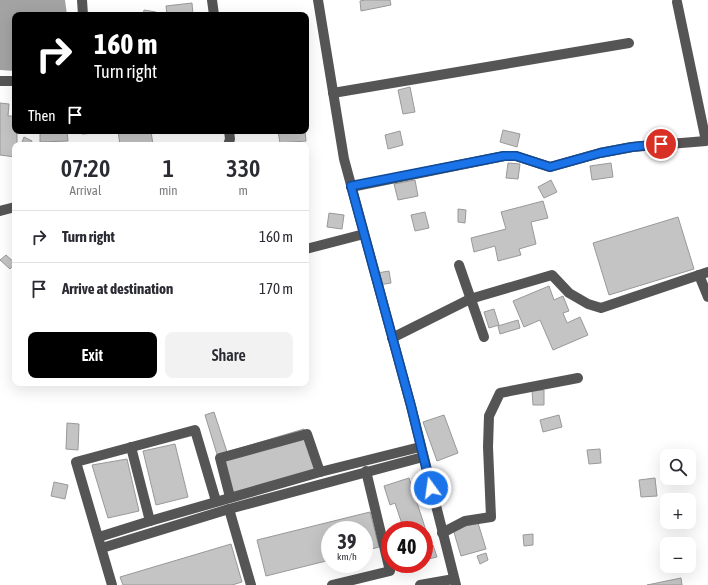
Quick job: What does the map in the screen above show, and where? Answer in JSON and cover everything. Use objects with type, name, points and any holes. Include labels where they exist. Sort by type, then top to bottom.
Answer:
[{"type":"street","points":[[82,0],[83,12]]},
{"type":"street","points":[[212,0],[214,12]]},
{"type":"street","points":[[318,0],[344,159],[455,582],[420,585]]},
{"type":"street","points":[[351,186],[504,156],[516,156],[550,167],[600,153],[632,147],[706,141],[677,2]]},
{"type":"street","points":[[333,93],[629,43]]},
{"type":"street","points":[[0,81],[12,81]]},
{"type":"street","points":[[0,212],[12,208]]},
{"type":"street","points":[[309,248],[364,234]]},
{"type":"street","points":[[459,265],[484,337]]},
{"type":"street","points":[[392,338],[470,299],[552,275],[569,293],[588,304],[601,308],[704,273],[708,297]]},
{"type":"street","points":[[442,533],[464,521],[491,517],[488,447],[490,416],[500,393],[578,378]]},
{"type":"street","points":[[112,585],[76,462],[195,430],[216,501]]},
{"type":"street","points":[[230,497],[220,458],[307,434],[320,472]]},
{"type":"street","points":[[131,447],[150,521]]},
{"type":"street","points":[[99,537],[230,497],[320,472],[420,447]]},
{"type":"street","points":[[102,548],[229,509],[366,471],[423,457]]},
{"type":"street","points":[[332,585],[390,571],[366,471]]},
{"type":"street","points":[[229,509],[251,585]]},
{"type":"shaded area","points":[[0,0],[65,0],[67,12],[12,12],[12,71],[0,70]]},
{"type":"building","points":[[390,0],[391,5],[361,11],[360,1]]},
{"type":"building","points":[[192,3],[193,12],[167,12],[166,6]]},
{"type":"building","points":[[144,10],[156,12],[144,12]]},
{"type":"building","points":[[410,87],[415,112],[403,114],[398,90]]},
{"type":"building","points":[[0,103],[9,104],[8,116],[12,116],[12,134],[17,134],[17,142],[12,142],[12,157],[0,155]]},
{"type":"building","points":[[503,130],[520,134],[517,147],[500,142]]},
{"type":"building","points":[[400,131],[403,145],[388,149],[385,135]]},
{"type":"building","points":[[40,134],[67,134],[68,141],[40,142]]},
{"type":"building","points":[[118,134],[151,134],[153,142],[120,142]]},
{"type":"building","points":[[278,134],[305,134],[306,141],[280,142]]},
{"type":"building","points":[[24,137],[32,141],[32,142],[22,142]]},
{"type":"building","points":[[508,163],[520,164],[518,179],[506,178]]},
{"type":"building","points":[[611,163],[613,177],[592,180],[590,166]]},
{"type":"building","points":[[415,180],[418,196],[398,200],[394,184]]},
{"type":"building","points":[[551,180],[557,192],[544,198],[538,187]]},
{"type":"building","points":[[543,201],[548,218],[531,222],[536,244],[519,249],[521,255],[498,261],[495,246],[474,252],[471,238],[506,229],[501,212]]},
{"type":"building","points":[[458,209],[466,210],[465,223],[458,222]]},
{"type":"building","points":[[425,212],[429,228],[415,231],[411,215]]},
{"type":"building","points":[[329,213],[344,215],[342,229],[327,227]]},
{"type":"building","points":[[678,217],[694,269],[609,295],[593,243]]},
{"type":"building","points":[[6,255],[12,260],[12,267],[10,269],[0,260]]},
{"type":"building","points":[[389,271],[391,283],[378,285],[377,273]]},
{"type":"building","points":[[549,286],[554,300],[563,296],[569,311],[563,313],[567,323],[580,317],[588,335],[553,350],[540,320],[524,327],[513,301]]},
{"type":"building","points":[[494,309],[499,325],[489,328],[484,312]]},
{"type":"building","points":[[518,320],[520,328],[500,334],[498,326]]},
{"type":"building","points":[[532,390],[544,390],[544,405],[533,405]]},
{"type":"building","points":[[214,412],[227,452],[304,429],[317,470],[230,497],[205,415]]},
{"type":"building","points":[[444,415],[458,453],[437,461],[423,422]]},
{"type":"building","points":[[559,415],[562,427],[543,432],[540,420]]},
{"type":"building","points":[[67,423],[79,424],[78,450],[66,449]]},
{"type":"building","points":[[175,444],[188,497],[156,505],[143,451]]},
{"type":"building","points":[[600,449],[601,463],[589,464],[587,450]]},
{"type":"building","points":[[127,459],[139,511],[108,518],[92,465]]},
{"type":"building","points":[[409,478],[423,521],[401,521],[395,503],[390,505],[384,486]]},
{"type":"building","points":[[655,478],[657,496],[641,497],[639,480]]},
{"type":"building","points":[[54,482],[68,485],[65,499],[51,496]]},
{"type":"building","points":[[370,512],[372,521],[334,521]]},
{"type":"building","points":[[478,523],[486,549],[461,556],[453,529]]},
{"type":"building","points":[[321,524],[321,562],[266,576],[257,540]]},
{"type":"building","points":[[373,524],[379,547],[373,549]]},
{"type":"building","points":[[533,534],[533,545],[524,546],[523,535]]},
{"type":"building","points":[[231,544],[242,582],[232,585],[123,585],[120,577]]},
{"type":"building","points":[[433,545],[437,557],[433,558]]},
{"type":"building","points":[[486,553],[488,560],[480,564],[477,556]]},
{"type":"building","points":[[681,578],[682,585],[647,585]]},
{"type":"route","points":[[431,488],[411,406],[351,186],[504,156],[525,158],[550,167],[600,153],[632,147],[661,144]]}]
